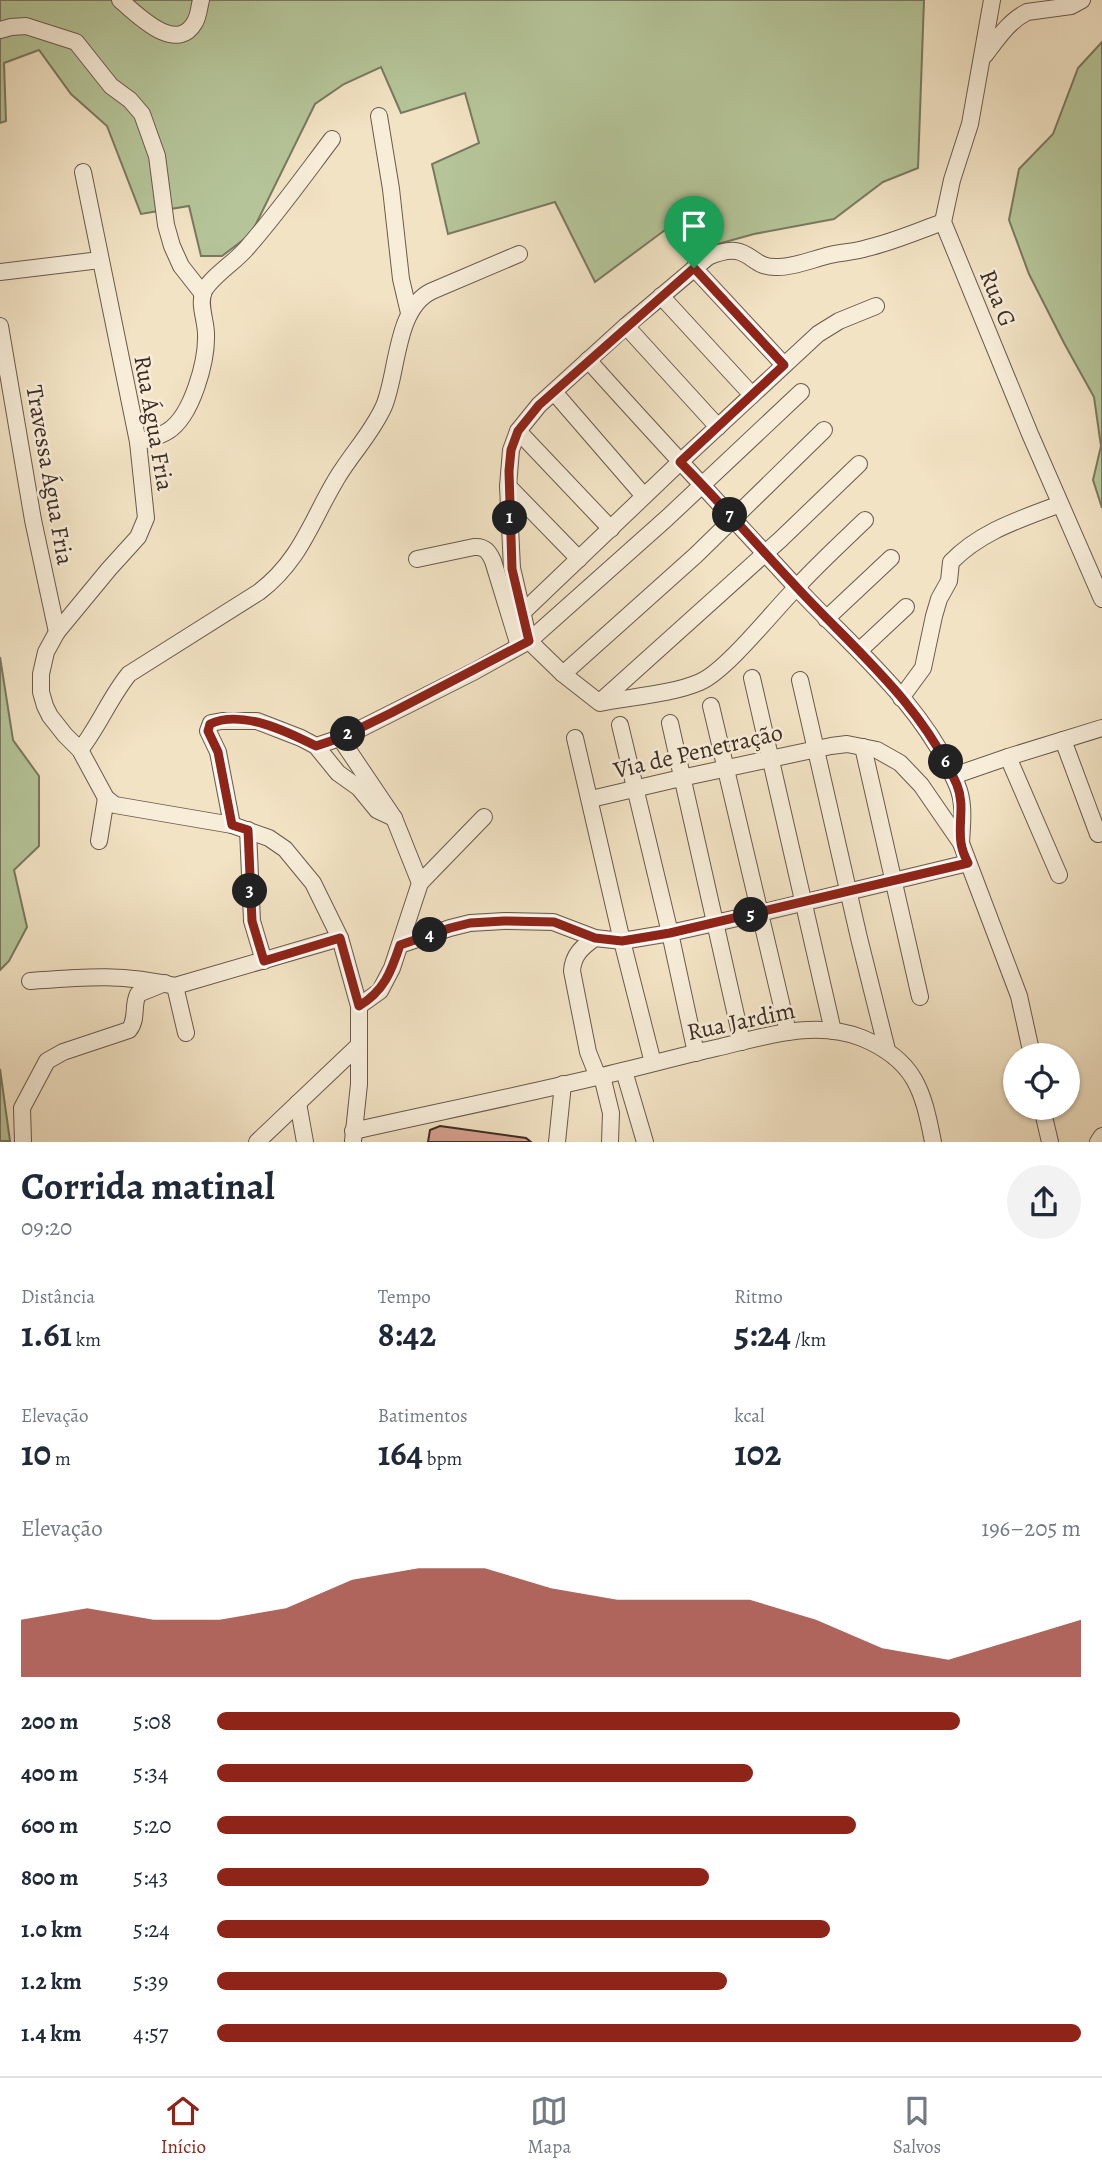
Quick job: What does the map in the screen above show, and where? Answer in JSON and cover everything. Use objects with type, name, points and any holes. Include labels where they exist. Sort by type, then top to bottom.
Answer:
[{"type":"street","points":[[120,0],[153,27],[176,34],[193,25],[201,0]]},
{"type":"street","points":[[524,644],[523,613],[512,569],[508,486],[511,450],[518,431],[539,405],[588,360],[708,257],[732,250],[743,252],[766,266],[786,266],[864,249],[943,222],[952,180],[970,124],[992,0]]},
{"type":"street","points":[[983,57],[1010,24],[1022,14],[1071,6],[1082,0]]},
{"type":"street","points":[[0,30],[26,26],[75,42],[111,86],[130,100],[142,114],[157,156],[166,225],[181,266],[203,294],[206,338],[200,369],[184,416],[167,432],[138,442]]},
{"type":"street","points":[[379,116],[391,189],[401,279],[409,313]]},
{"type":"street","points":[[203,294],[262,231],[332,139]]},
{"type":"street","name":"Rua Água Fria","points":[[83,172],[138,442],[146,518],[144,528],[127,552],[109,569],[57,632],[46,652],[41,674],[41,692],[44,706],[50,716],[80,750],[106,799]]},
{"type":"street","name":"Rua G","points":[[943,222],[1014,396],[1102,599]]},
{"type":"street","points":[[80,750],[129,674],[259,592],[292,560],[336,479],[377,420],[385,403],[409,313],[418,299],[519,254]]},
{"type":"street","points":[[0,272],[100,260]]},
{"type":"street","points":[[694,268],[784,365]]},
{"type":"street","points":[[661,296],[752,395]]},
{"type":"street","points":[[523,613],[824,329],[876,306]]},
{"type":"street","name":"Travessa Água Fria","points":[[0,326],[33,520],[57,632]]},
{"type":"street","points":[[626,326],[718,427]]},
{"type":"street","points":[[588,360],[826,619],[860,650],[925,726],[958,787],[962,805],[961,843]]},
{"type":"street","points":[[554,392],[644,496]]},
{"type":"street","points":[[316,746],[340,738],[524,644],[703,484],[801,392]]},
{"type":"street","points":[[563,674],[734,519],[824,430]]},
{"type":"street","points":[[518,431],[611,529]]},
{"type":"street","points":[[600,703],[859,464]]},
{"type":"street","points":[[508,486],[579,559]]},
{"type":"street","points":[[901,698],[923,668],[939,599],[949,581],[951,562],[997,528],[1060,504]]},
{"type":"street","points":[[417,559],[474,547],[482,547],[488,551],[524,644],[600,703],[702,681],[738,650],[796,587],[865,520]]},
{"type":"street","points":[[826,619],[891,558]]},
{"type":"street","points":[[860,650],[906,607]]},
{"type":"street","points":[[752,678],[833,1031]]},
{"type":"street","name":"Via de Penetração","points":[[800,680],[887,1050]]},
{"type":"street","points":[[711,706],[788,1032]]},
{"type":"street","points":[[264,961],[252,921],[240,828],[218,752],[208,731],[210,724],[257,721],[316,746],[338,773],[359,788],[377,810],[394,818]]},
{"type":"street","points":[[670,723],[742,1042]]},
{"type":"street","points":[[620,725],[696,1053]]},
{"type":"street","points":[[953,776],[1102,728]]},
{"type":"street","points":[[340,738],[394,818],[420,883]]},
{"type":"street","points":[[575,738],[653,1063]]},
{"type":"street","points":[[1063,740],[1098,834]]},
{"type":"street","name":"Via de Penetração","points":[[591,799],[816,748],[847,744],[886,754],[909,771],[961,843],[1014,983],[1029,1043]]},
{"type":"street","points":[[863,747],[920,997]]},
{"type":"street","points":[[1007,757],[1059,875]]},
{"type":"street","points":[[99,841],[106,799],[115,805],[240,828],[276,842],[294,858],[321,897],[340,938],[359,1006],[359,1084],[353,1136]]},
{"type":"street","points":[[359,1006],[385,983],[420,883],[484,817]]},
{"type":"street","points":[[400,945],[470,923],[504,921],[554,922],[595,938],[622,941],[760,913],[968,863]]},
{"type":"street","points":[[23,1142],[22,1108],[47,1061],[63,1052],[129,1030],[135,1019],[138,995],[340,938]]},
{"type":"street","points":[[595,938],[573,960],[572,971],[588,1052],[600,1076],[611,1113],[610,1142]]},
{"type":"street","points":[[30,981],[97,976],[170,984]]},
{"type":"street","points":[[170,984],[186,1033]]},
{"type":"street","name":"Rua Jardim","points":[[353,1136],[742,1042],[810,1030],[833,1031],[860,1037],[887,1050],[906,1068],[920,1088],[933,1142]]},
{"type":"street","points":[[257,1142],[358,1046]]},
{"type":"street","points":[[624,1071],[645,1142]]},
{"type":"street","points":[[557,1142],[562,1084]]},
{"type":"street","points":[[298,1103],[305,1142]]},
{"type":"street","points":[[1045,1120],[1050,1142]]},
{"type":"street","points":[[1098,1142],[1102,1136]]},
{"type":"green space","points":[[0,0],[924,0],[918,168],[883,182],[834,219],[754,234],[685,253],[665,230],[595,282],[555,202],[448,234],[432,164],[479,143],[465,93],[401,113],[381,67],[344,84],[315,104],[251,234],[222,256],[201,256],[189,206],[141,214],[107,126],[71,94],[39,50],[4,63],[6,121],[0,123]]},
{"type":"green space","points":[[1102,42],[1102,508],[1093,480],[1101,446],[1094,397],[1029,274],[1009,220],[1019,169],[1053,134],[1078,68]]},
{"type":"green space","points":[[0,657],[13,740],[39,776],[39,846],[14,870],[27,927],[9,961],[0,970]]},
{"type":"green space","points":[[0,1069],[10,1141],[0,1141]]},
{"type":"building","points":[[440,1126],[526,1138],[531,1142],[428,1142],[430,1130]]},
{"type":"route","points":[[694,268],[784,365],[680,462],[826,619],[860,650],[925,726],[958,787],[962,805],[961,843],[968,863],[760,913],[622,941],[595,938],[554,922],[470,923],[400,945],[380,991],[359,1006],[340,938],[264,961],[252,921],[248,830],[232,825],[218,752],[208,731],[210,724],[222,721],[257,721],[316,746],[340,738],[450,684],[529,641],[516,592],[510,535],[509,458],[518,431],[539,405],[694,268]]}]
